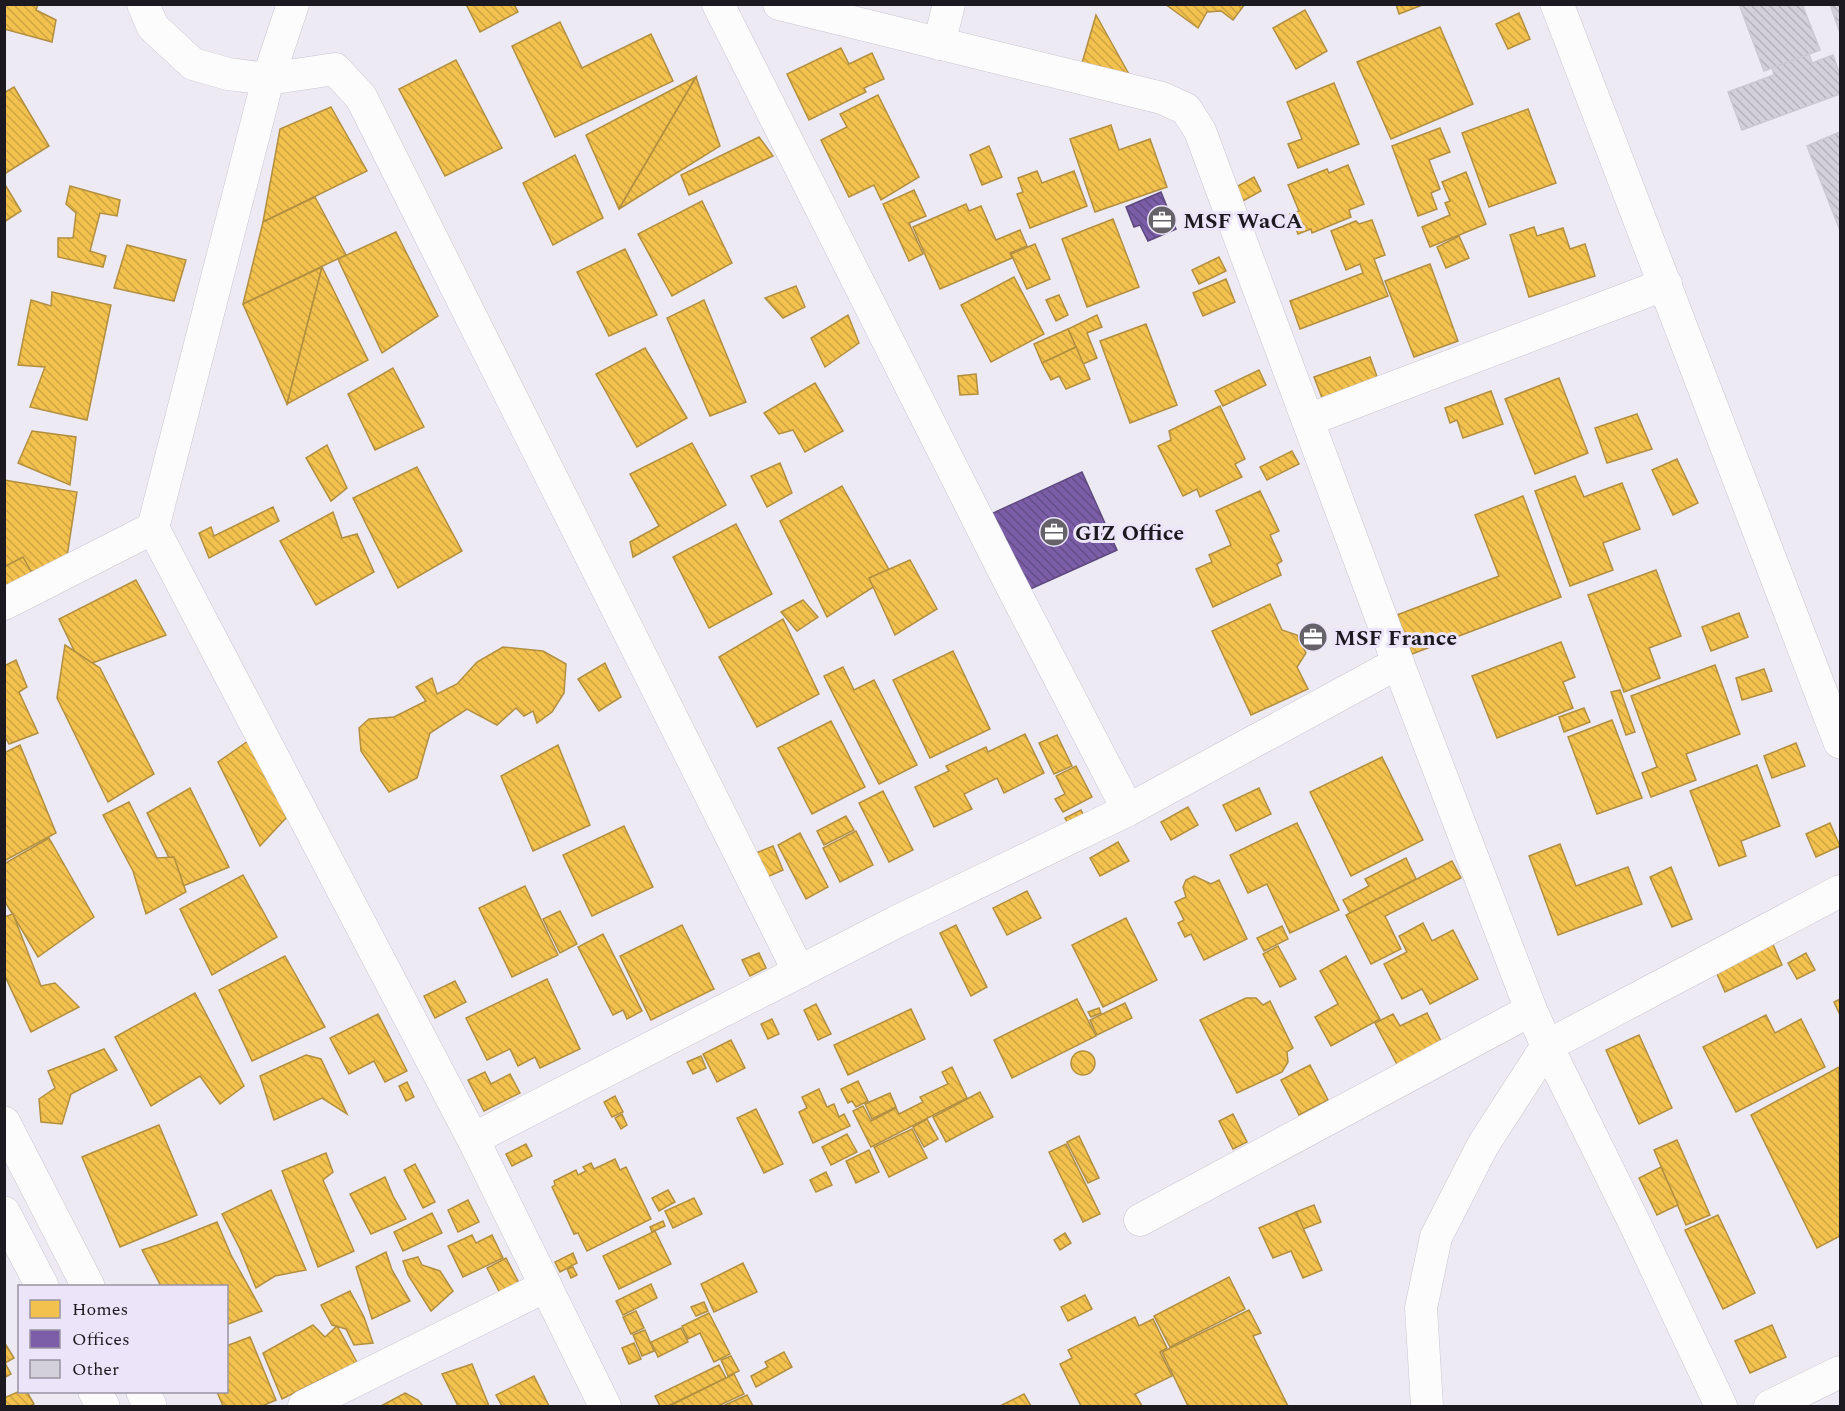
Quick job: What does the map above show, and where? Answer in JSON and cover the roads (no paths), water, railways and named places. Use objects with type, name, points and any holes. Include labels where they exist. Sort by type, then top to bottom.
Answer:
[{"type":"street","points":[[143,4],[153,27],[193,64],[228,74],[268,79],[336,69],[361,97],[799,972]]},
{"type":"street","points":[[294,4],[268,79],[153,528],[473,1139],[606,1407]]},
{"type":"street","points":[[718,4],[1008,579],[1128,810]]},
{"type":"street","points":[[779,4],[1162,98],[1186,109],[1200,131],[1398,663],[1531,1010],[1721,1407]]},
{"type":"street","points":[[939,44],[948,4]]},
{"type":"street","points":[[1557,4],[1840,742]]},
{"type":"street","points":[[1308,420],[1666,284]]},
{"type":"street","points":[[4,604],[153,528]]},
{"type":"street","points":[[473,1139],[896,922],[1128,810],[1398,663]]},
{"type":"street","points":[[1428,1407],[1421,1308],[1436,1237],[1483,1145],[1547,1046],[1840,891]]},
{"type":"street","points":[[1140,1220],[1531,1010]]},
{"type":"street","points":[[4,1123],[87,1285]]},
{"type":"street","points":[[4,1212],[41,1285]]},
{"type":"street","points":[[304,1407],[546,1286]]},
{"type":"street","points":[[1770,1407],[1840,1372]]},
{"type":"street","points":[[96,1393],[103,1407]]},
{"type":"street","points":[[143,1393],[150,1407]]},
{"type":"place","name":"MSF WaCA","points":[[1162,220]]},
{"type":"place","name":"GIZ Office","points":[[1054,532]]},
{"type":"place","name":"MSF France","points":[[1313,637]]}]
